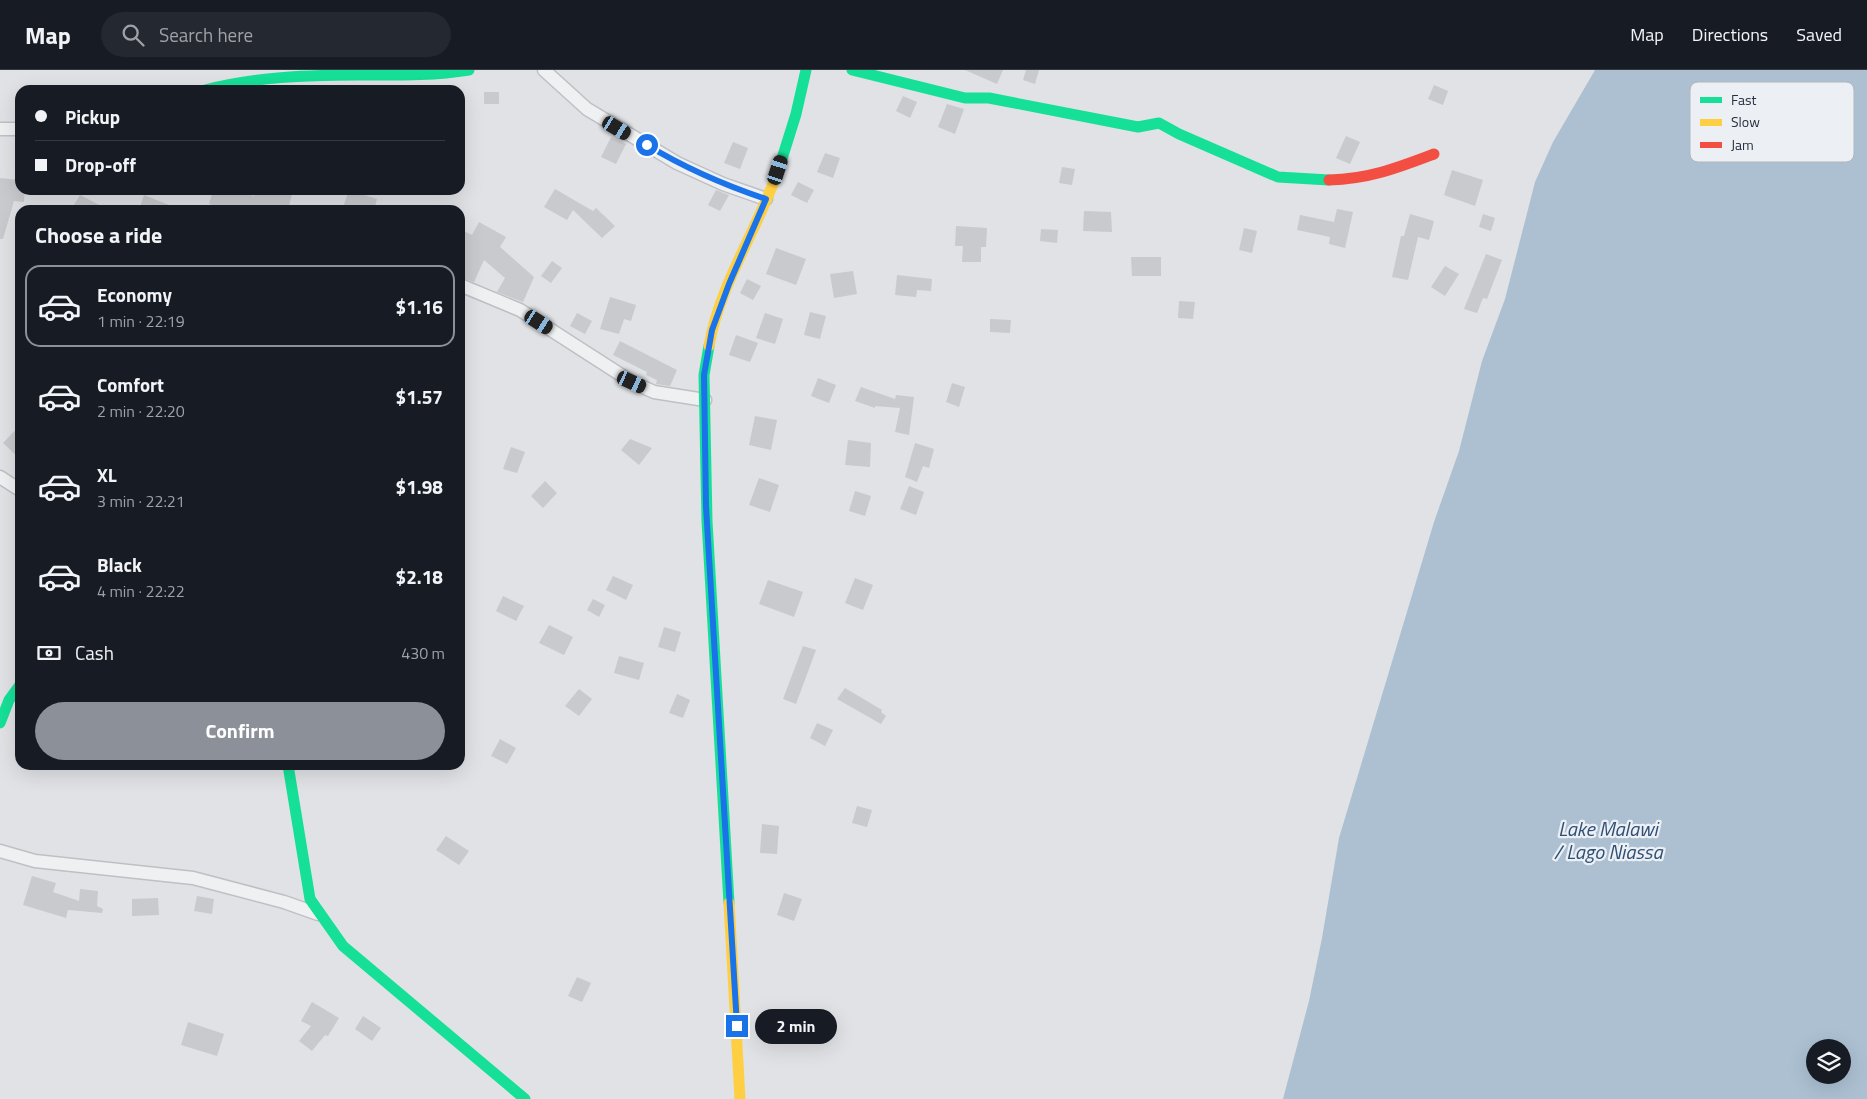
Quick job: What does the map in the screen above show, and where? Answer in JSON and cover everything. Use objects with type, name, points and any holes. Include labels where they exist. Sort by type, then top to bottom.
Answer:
[{"type":"street","points":[[222,85],[262,79],[376,75],[424,76],[469,70]]},
{"type":"street","points":[[544,70],[587,110],[678,163],[723,184],[766,199]]},
{"type":"street","points":[[740,1099],[707,512],[705,361],[712,330],[729,284],[778,170],[793,124],[806,70]]},
{"type":"street","points":[[852,70],[964,98],[989,98],[1138,127],[1159,123],[1179,134],[1278,177],[1309,180],[1358,179],[1395,169],[1434,154]]},
{"type":"street","points":[[0,129],[15,129]]},
{"type":"street","points":[[465,287],[520,310],[654,392],[705,400]]},
{"type":"street","points":[[0,477],[15,487]]},
{"type":"street","points":[[0,723],[9,700],[15,692]]},
{"type":"street","points":[[289,770],[310,899],[318,914],[343,946],[525,1099]]},
{"type":"street","points":[[0,851],[35,861],[194,878],[284,902],[318,914]]},
{"type":"water","name":"Lake Malawi / Lago Niassa","points":[[1595,70],[1867,70],[1867,1099],[1283,1099],[1309,1001],[1339,838],[1434,522],[1459,451],[1482,361],[1505,299],[1535,182],[1553,142]]},
{"type":"building","points":[[965,70],[1003,70],[997,84]]},
{"type":"building","points":[[1026,70],[1039,70],[1035,84],[1023,80]]},
{"type":"building","points":[[1434,85],[1448,91],[1443,105],[1428,99]]},
{"type":"building","points":[[484,92],[499,92],[499,104],[484,104]]},
{"type":"building","points":[[903,96],[917,102],[910,118],[896,111]]},
{"type":"building","points":[[947,104],[964,109],[955,134],[938,127]]},
{"type":"building","points":[[1346,136],[1360,142],[1350,164],[1336,158]]},
{"type":"building","points":[[611,137],[626,144],[616,164],[601,157]]},
{"type":"building","points":[[733,142],[748,148],[740,169],[724,163]]},
{"type":"building","points":[[825,153],[840,158],[833,178],[817,172]]},
{"type":"building","points":[[1062,167],[1075,169],[1072,185],[1059,183]]},
{"type":"building","points":[[1452,170],[1483,180],[1475,206],[1444,195]]},
{"type":"building","points":[[0,178],[15,180],[15,195],[25,195],[24,202],[14,201],[3,239],[0,239]]},
{"type":"building","points":[[798,182],[814,190],[807,203],[791,195]]},
{"type":"building","points":[[555,189],[593,211],[596,208],[615,226],[602,238],[573,210],[567,220],[544,207]]},
{"type":"building","points":[[716,190],[729,195],[720,211],[708,205]]},
{"type":"building","points":[[80,195],[99,205],[74,205]]},
{"type":"building","points":[[144,195],[169,205],[141,205]]},
{"type":"building","points":[[212,195],[292,195],[289,205],[209,204]]},
{"type":"building","points":[[347,195],[365,195],[377,199],[375,205],[344,205]]},
{"type":"building","points":[[1337,209],[1353,212],[1345,248],[1329,244],[1330,237],[1297,230],[1300,215],[1334,222]]},
{"type":"building","points":[[1084,211],[1111,212],[1112,232],[1083,231]]},
{"type":"building","points":[[1410,214],[1434,221],[1429,240],[1418,237],[1408,280],[1392,277],[1401,236],[1404,236]]},
{"type":"building","points":[[1483,214],[1495,218],[1491,231],[1479,227]]},
{"type":"building","points":[[479,222],[506,237],[500,247],[534,277],[523,302],[497,292],[505,278],[484,260],[474,282],[465,279],[465,232],[472,235]]},
{"type":"building","points":[[956,226],[987,228],[986,247],[981,247],[981,262],[962,262],[963,246],[955,246]]},
{"type":"building","points":[[1244,228],[1257,231],[1252,253],[1239,250]]},
{"type":"building","points":[[1041,229],[1058,230],[1057,243],[1040,241]]},
{"type":"building","points":[[776,248],[806,259],[796,285],[766,274]]},
{"type":"building","points":[[1486,254],[1502,260],[1487,299],[1483,298],[1477,313],[1464,309]]},
{"type":"building","points":[[1131,257],[1161,257],[1161,276],[1132,276]]},
{"type":"building","points":[[552,261],[562,268],[551,283],[541,276]]},
{"type":"building","points":[[1445,266],[1459,274],[1445,296],[1431,287]]},
{"type":"building","points":[[853,271],[857,294],[834,298],[830,274]]},
{"type":"building","points":[[897,275],[932,279],[931,291],[917,290],[916,297],[895,295]]},
{"type":"building","points":[[747,279],[761,286],[753,300],[740,293]]},
{"type":"building","points":[[610,297],[636,305],[631,321],[624,319],[619,334],[600,329]]},
{"type":"building","points":[[1179,301],[1195,302],[1193,319],[1178,318]]},
{"type":"building","points":[[810,312],[826,316],[820,339],[804,335]]},
{"type":"building","points":[[577,313],[592,321],[585,334],[570,326]]},
{"type":"building","points":[[765,313],[783,319],[775,344],[756,338]]},
{"type":"building","points":[[990,319],[1011,320],[1010,333],[990,332]]},
{"type":"building","points":[[736,335],[758,343],[750,362],[729,355]]},
{"type":"building","points":[[620,341],[677,370],[670,386],[656,384],[657,380],[646,375],[647,372],[613,355]]},
{"type":"building","points":[[818,378],[836,385],[829,403],[811,396]]},
{"type":"building","points":[[952,383],[965,387],[959,407],[946,402]]},
{"type":"building","points":[[861,387],[895,399],[896,395],[914,397],[909,435],[895,432],[900,408],[875,406],[875,408],[855,401]]},
{"type":"building","points":[[755,416],[777,420],[771,450],[749,445]]},
{"type":"building","points":[[15,430],[15,454],[3,443]]},
{"type":"building","points":[[630,439],[652,448],[639,465],[621,450]]},
{"type":"building","points":[[848,440],[871,443],[870,467],[845,465]]},
{"type":"building","points":[[915,443],[934,449],[929,468],[923,466],[917,482],[905,477]]},
{"type":"building","points":[[511,447],[525,452],[517,473],[503,469]]},
{"type":"building","points":[[759,478],[779,485],[770,512],[749,505]]},
{"type":"building","points":[[545,481],[557,493],[543,508],[531,496]]},
{"type":"building","points":[[909,486],[924,492],[916,515],[900,509]]},
{"type":"building","points":[[855,491],[871,496],[865,516],[849,511]]},
{"type":"building","points":[[613,576],[633,585],[626,600],[606,590]]},
{"type":"building","points":[[855,578],[873,585],[863,610],[845,603]]},
{"type":"building","points":[[768,580],[803,592],[794,617],[759,604]]},
{"type":"building","points":[[503,596],[524,606],[516,621],[496,611]]},
{"type":"building","points":[[593,599],[605,605],[599,617],[587,610]]},
{"type":"building","points":[[549,625],[573,637],[564,655],[539,643]]},
{"type":"building","points":[[664,627],[681,632],[675,652],[658,647]]},
{"type":"building","points":[[803,646],[816,650],[796,704],[783,699]]},
{"type":"building","points":[[619,656],[644,663],[639,680],[614,673]]},
{"type":"building","points":[[845,688],[882,710],[881,712],[886,716],[881,724],[837,699]]},
{"type":"building","points":[[579,689],[592,699],[579,716],[565,706]]},
{"type":"building","points":[[677,694],[690,700],[683,718],[669,713]]},
{"type":"building","points":[[817,723],[833,730],[825,746],[810,738]]},
{"type":"building","points":[[500,739],[516,748],[507,764],[491,756]]},
{"type":"building","points":[[857,806],[872,810],[867,827],[852,823]]},
{"type":"building","points":[[762,824],[779,826],[777,854],[760,853]]},
{"type":"building","points":[[446,836],[469,851],[459,865],[436,850]]},
{"type":"building","points":[[32,876],[56,883],[53,892],[79,901],[80,889],[98,891],[97,906],[103,909],[102,913],[68,910],[66,918],[23,905]]},
{"type":"building","points":[[784,893],[802,899],[794,921],[777,915]]},
{"type":"building","points":[[197,896],[214,899],[212,914],[194,911]]},
{"type":"building","points":[[158,898],[159,915],[132,916],[132,899]]},
{"type":"building","points":[[577,977],[591,983],[582,1002],[568,996]]},
{"type":"building","points":[[312,1002],[339,1018],[328,1036],[325,1035],[312,1051],[299,1041],[311,1026],[301,1021]]},
{"type":"building","points":[[363,1016],[381,1028],[372,1041],[355,1029]]},
{"type":"building","points":[[188,1022],[224,1034],[217,1056],[181,1045]]},
{"type":"traffic: fast","points":[[229,85],[281,78],[427,74],[469,70]]},
{"type":"traffic: fast","points":[[780,165],[796,114],[806,70]]},
{"type":"traffic: fast","points":[[852,70],[965,98],[989,98],[1138,127],[1159,123],[1179,134],[1278,177],[1329,180]]},
{"type":"traffic: fast","points":[[709,346],[704,375],[707,521],[729,903]]},
{"type":"traffic: fast","points":[[0,723],[9,700],[15,692]]},
{"type":"traffic: fast","points":[[289,770],[310,899],[343,946],[525,1099]]},
{"type":"traffic: slow","points":[[709,346],[714,322],[722,299],[772,188],[780,165]]},
{"type":"traffic: slow","points":[[729,903],[740,1099]]},
{"type":"traffic: jam","points":[[1329,180],[1370,175],[1434,154]]},
{"type":"route","points":[[647,145],[678,163],[723,184],[766,199],[729,284],[712,330],[704,375],[706,506],[737,1026]]}]
